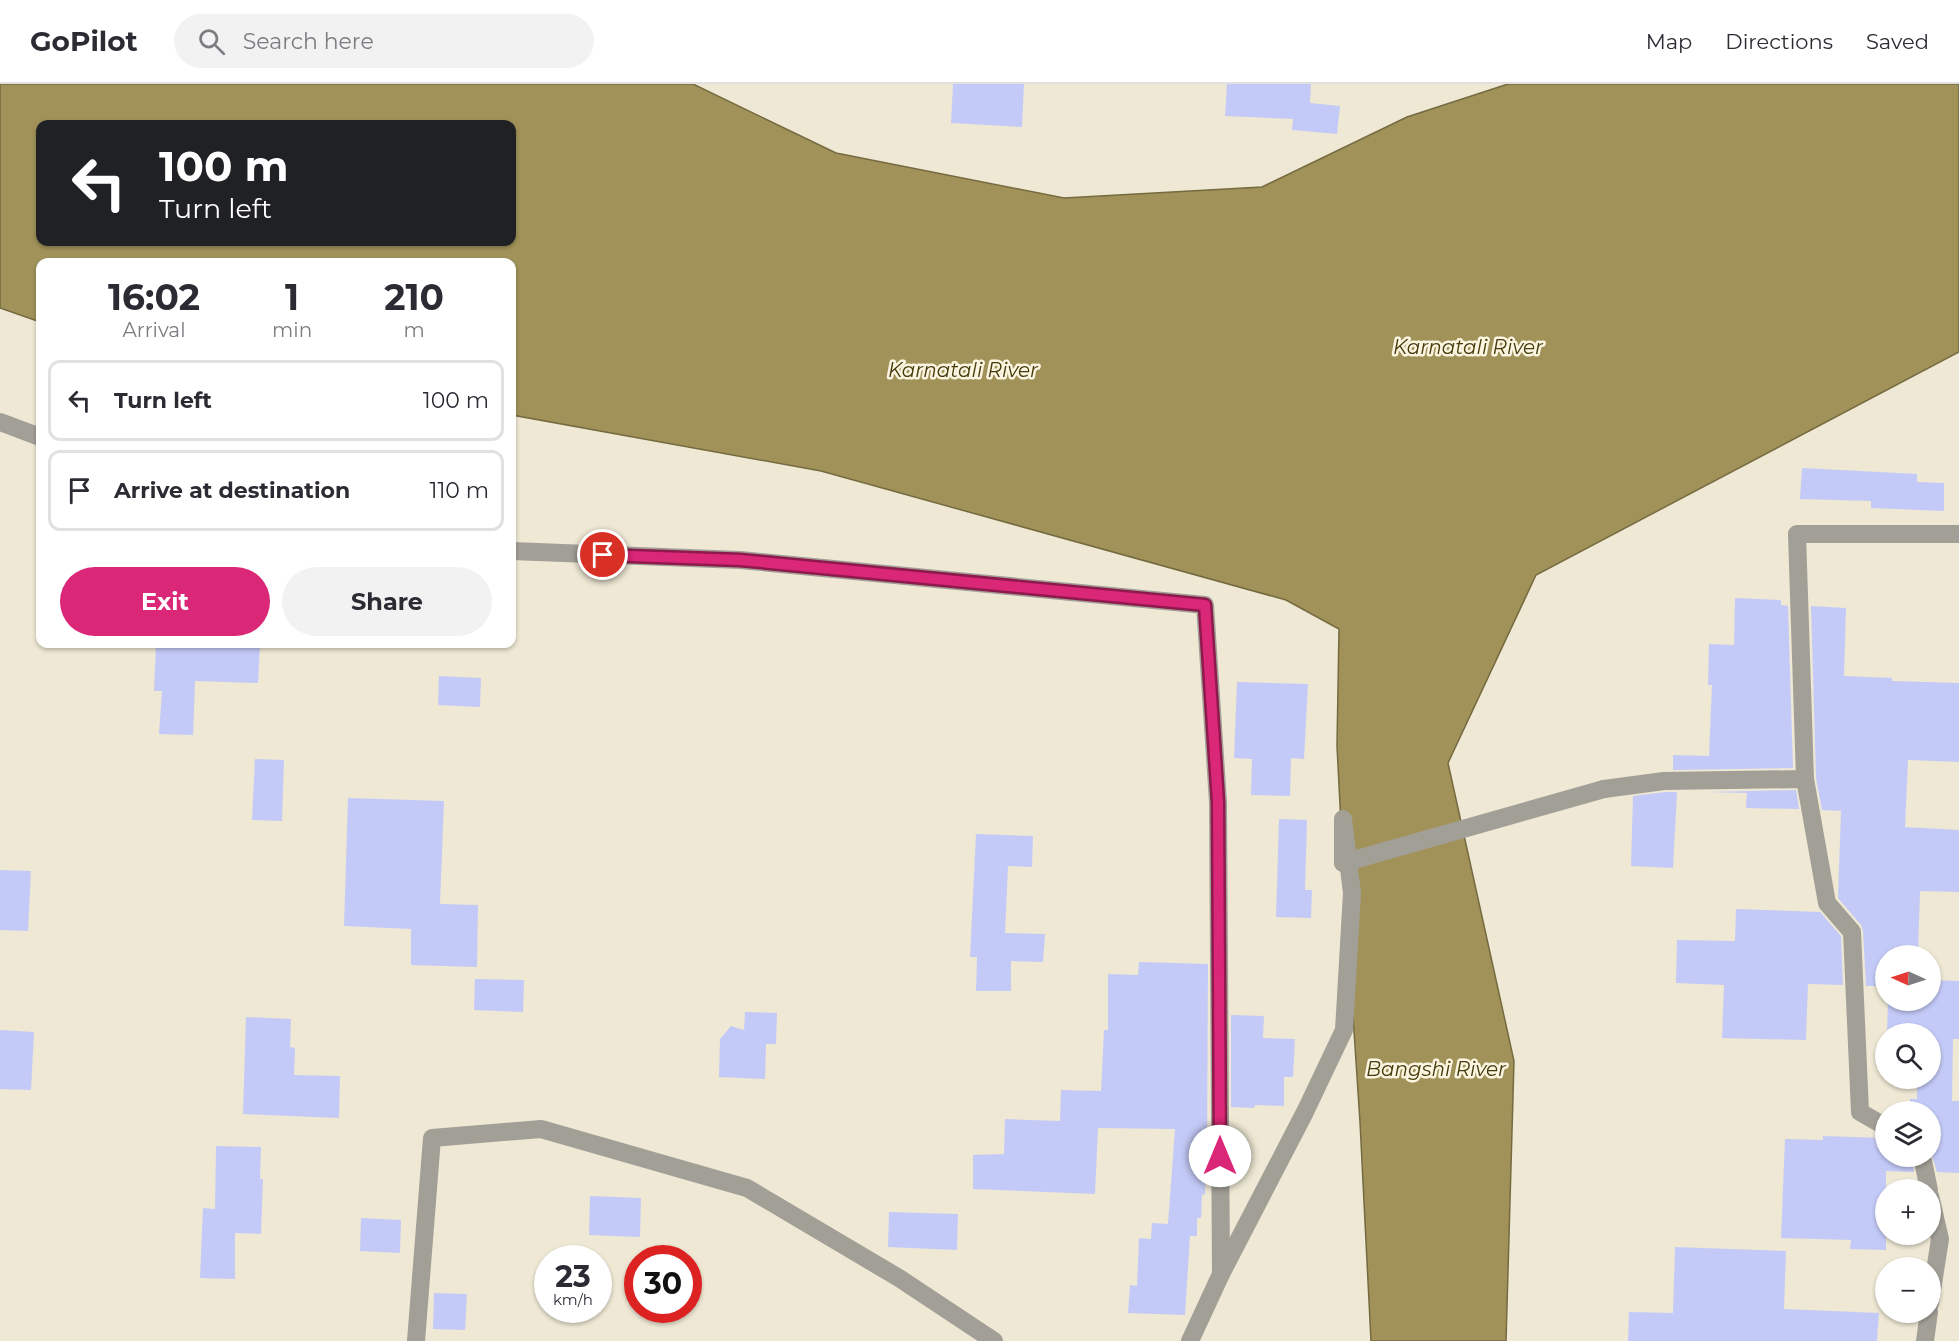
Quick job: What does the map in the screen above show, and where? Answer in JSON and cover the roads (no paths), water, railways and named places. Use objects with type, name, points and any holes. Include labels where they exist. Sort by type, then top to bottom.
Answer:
[{"type":"street","points":[[0,422],[36,436]]},
{"type":"street","points":[[1875,1121],[1860,1112],[1852,932],[1827,903],[1805,779],[1797,534],[1959,534]]},
{"type":"street","points":[[516,551],[740,560],[1205,605],[1218,802],[1221,1274]]},
{"type":"street","points":[[1190,1341],[1221,1274],[1305,1112],[1344,1030],[1352,892],[1343,819],[1343,863],[1604,789],[1664,781],[1805,779]]},
{"type":"street","points":[[417,1341],[432,1138],[541,1129],[747,1188],[898,1278],[994,1341]]},
{"type":"street","points":[[1925,1341],[1927,1323]]},
{"type":"water","name":"Karnatali River","points":[[0,84],[693,84],[836,153],[1064,198],[1262,187],[1407,117],[1508,84],[1959,84],[1959,352],[1536,575],[1448,763],[1514,1061],[1506,1341],[1371,1341],[1337,746],[1339,629],[1286,600],[821,471],[516,416],[516,258],[36,258],[36,321],[0,308]]},
{"type":"water label","name":"Bangshi River","points":[[1436,1069]]}]
